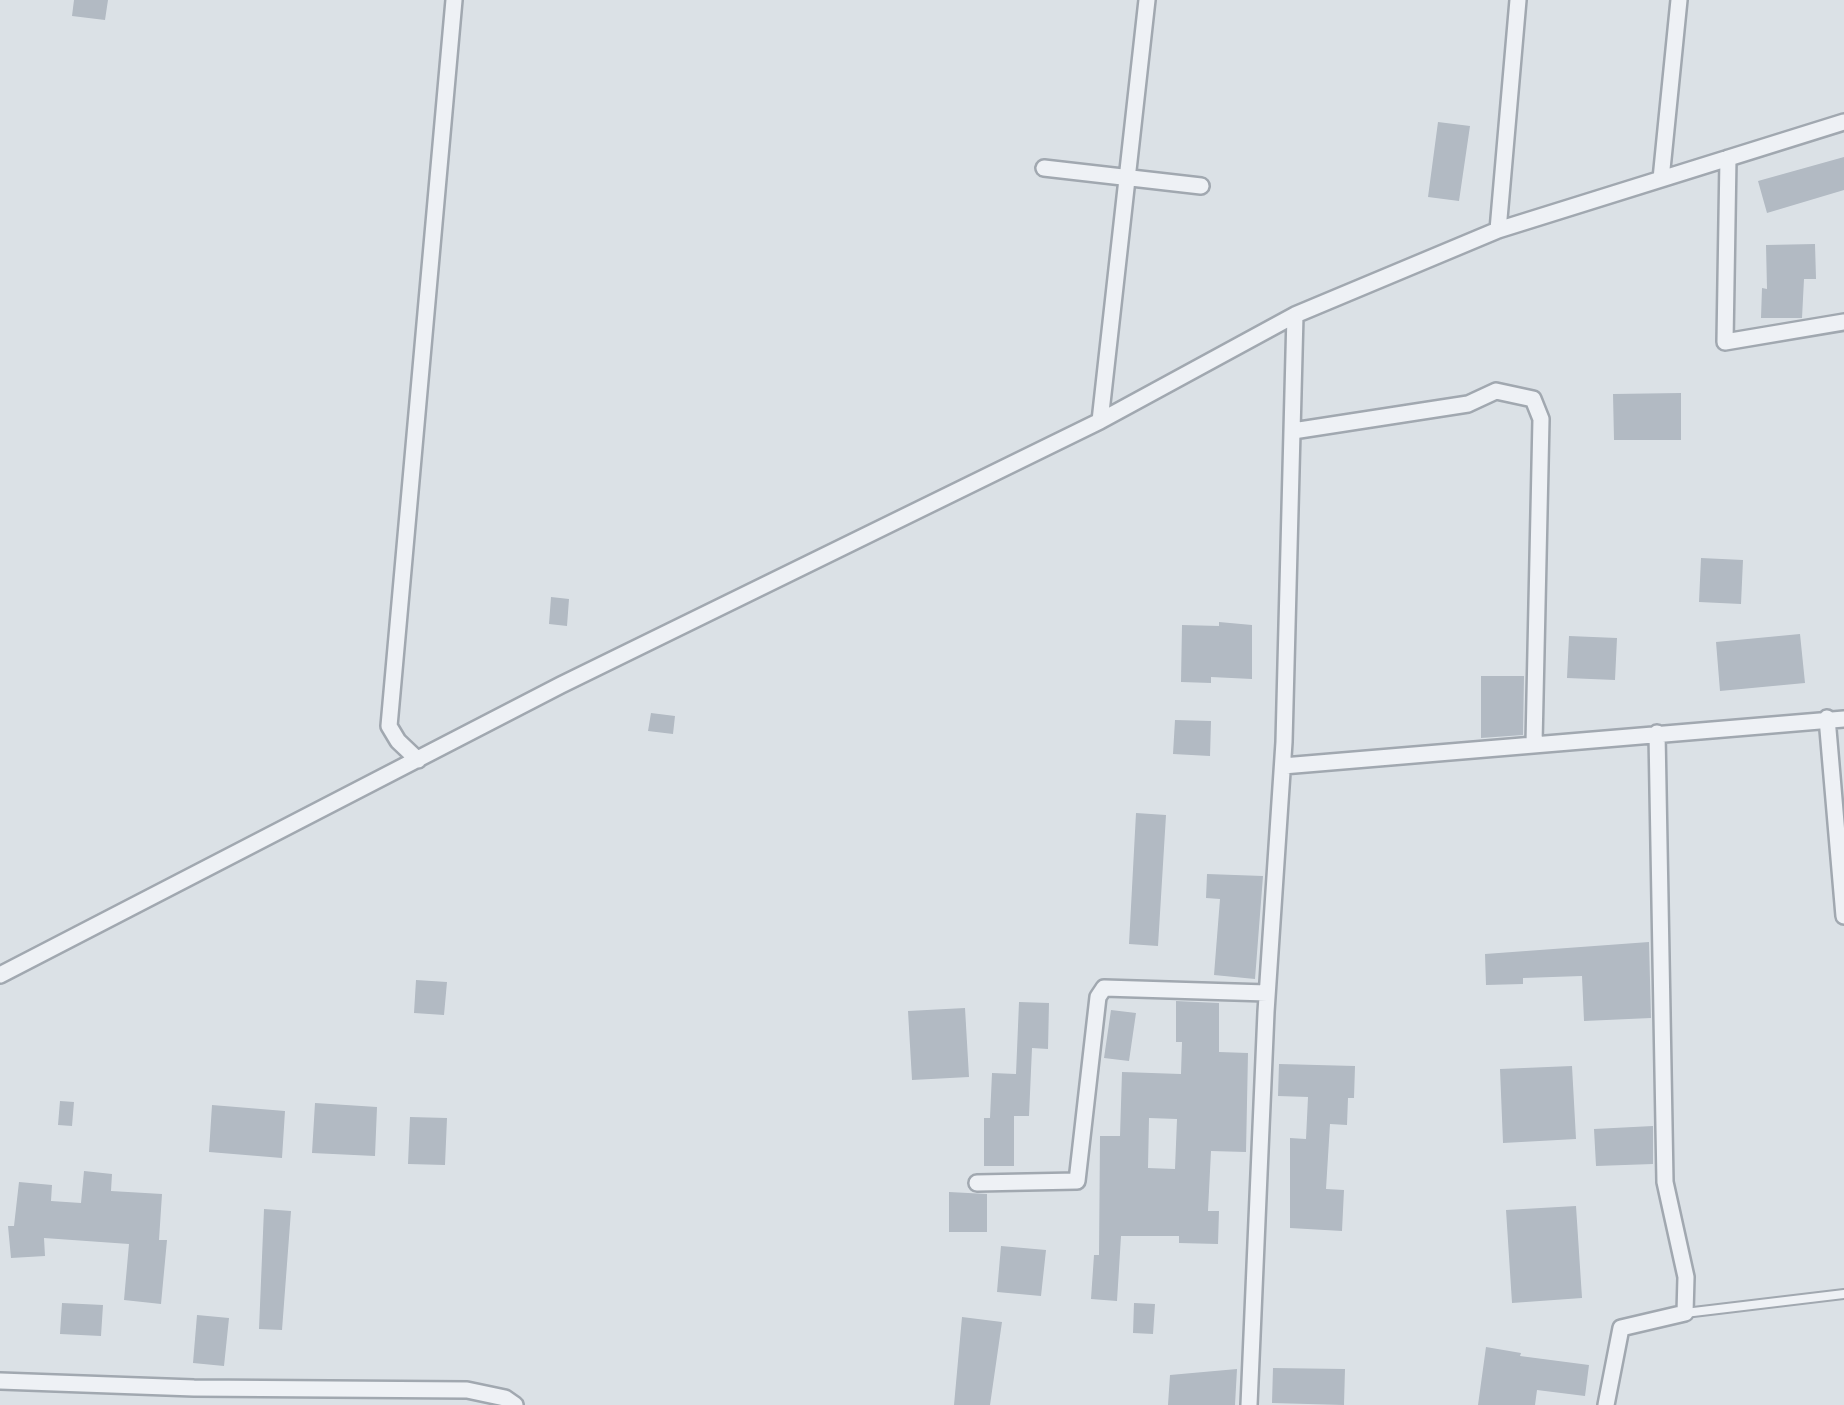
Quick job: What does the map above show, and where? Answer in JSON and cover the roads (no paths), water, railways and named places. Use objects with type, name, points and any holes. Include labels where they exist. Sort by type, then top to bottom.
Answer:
[{"type":"street","points":[[418,760],[388,726],[454,0]]},
{"type":"street","points":[[1100,421],[1147,0]]},
{"type":"street","points":[[1498,230],[1518,0]]},
{"type":"street","points":[[1662,179],[1679,0]]},
{"type":"street","points":[[0,975],[561,685],[1100,421],[1295,316],[1498,230],[1844,122]]},
{"type":"street","points":[[1728,158],[1725,342],[1844,322]]},
{"type":"street","points":[[1044,168],[1201,186]]},
{"type":"street","points":[[1249,1405],[1267,993],[1283,766],[1295,316]]},
{"type":"street","points":[[1293,432],[1468,404],[1496,392],[1533,399],[1541,419],[1534,743]]},
{"type":"street","points":[[1283,766],[1836,719],[1844,916]]},
{"type":"street","points":[[1606,1405],[1621,1328],[1685,1313],[1686,1277],[1665,1182],[1657,733]]},
{"type":"street","points":[[977,1182],[1077,1181],[1098,997],[1104,988],[1267,993]]},
{"type":"street","points":[[0,1380],[194,1397],[466,1390],[505,1398],[515,1405]]},
{"type":"lane","points":[[1685,1313],[1844,1294]]}]
